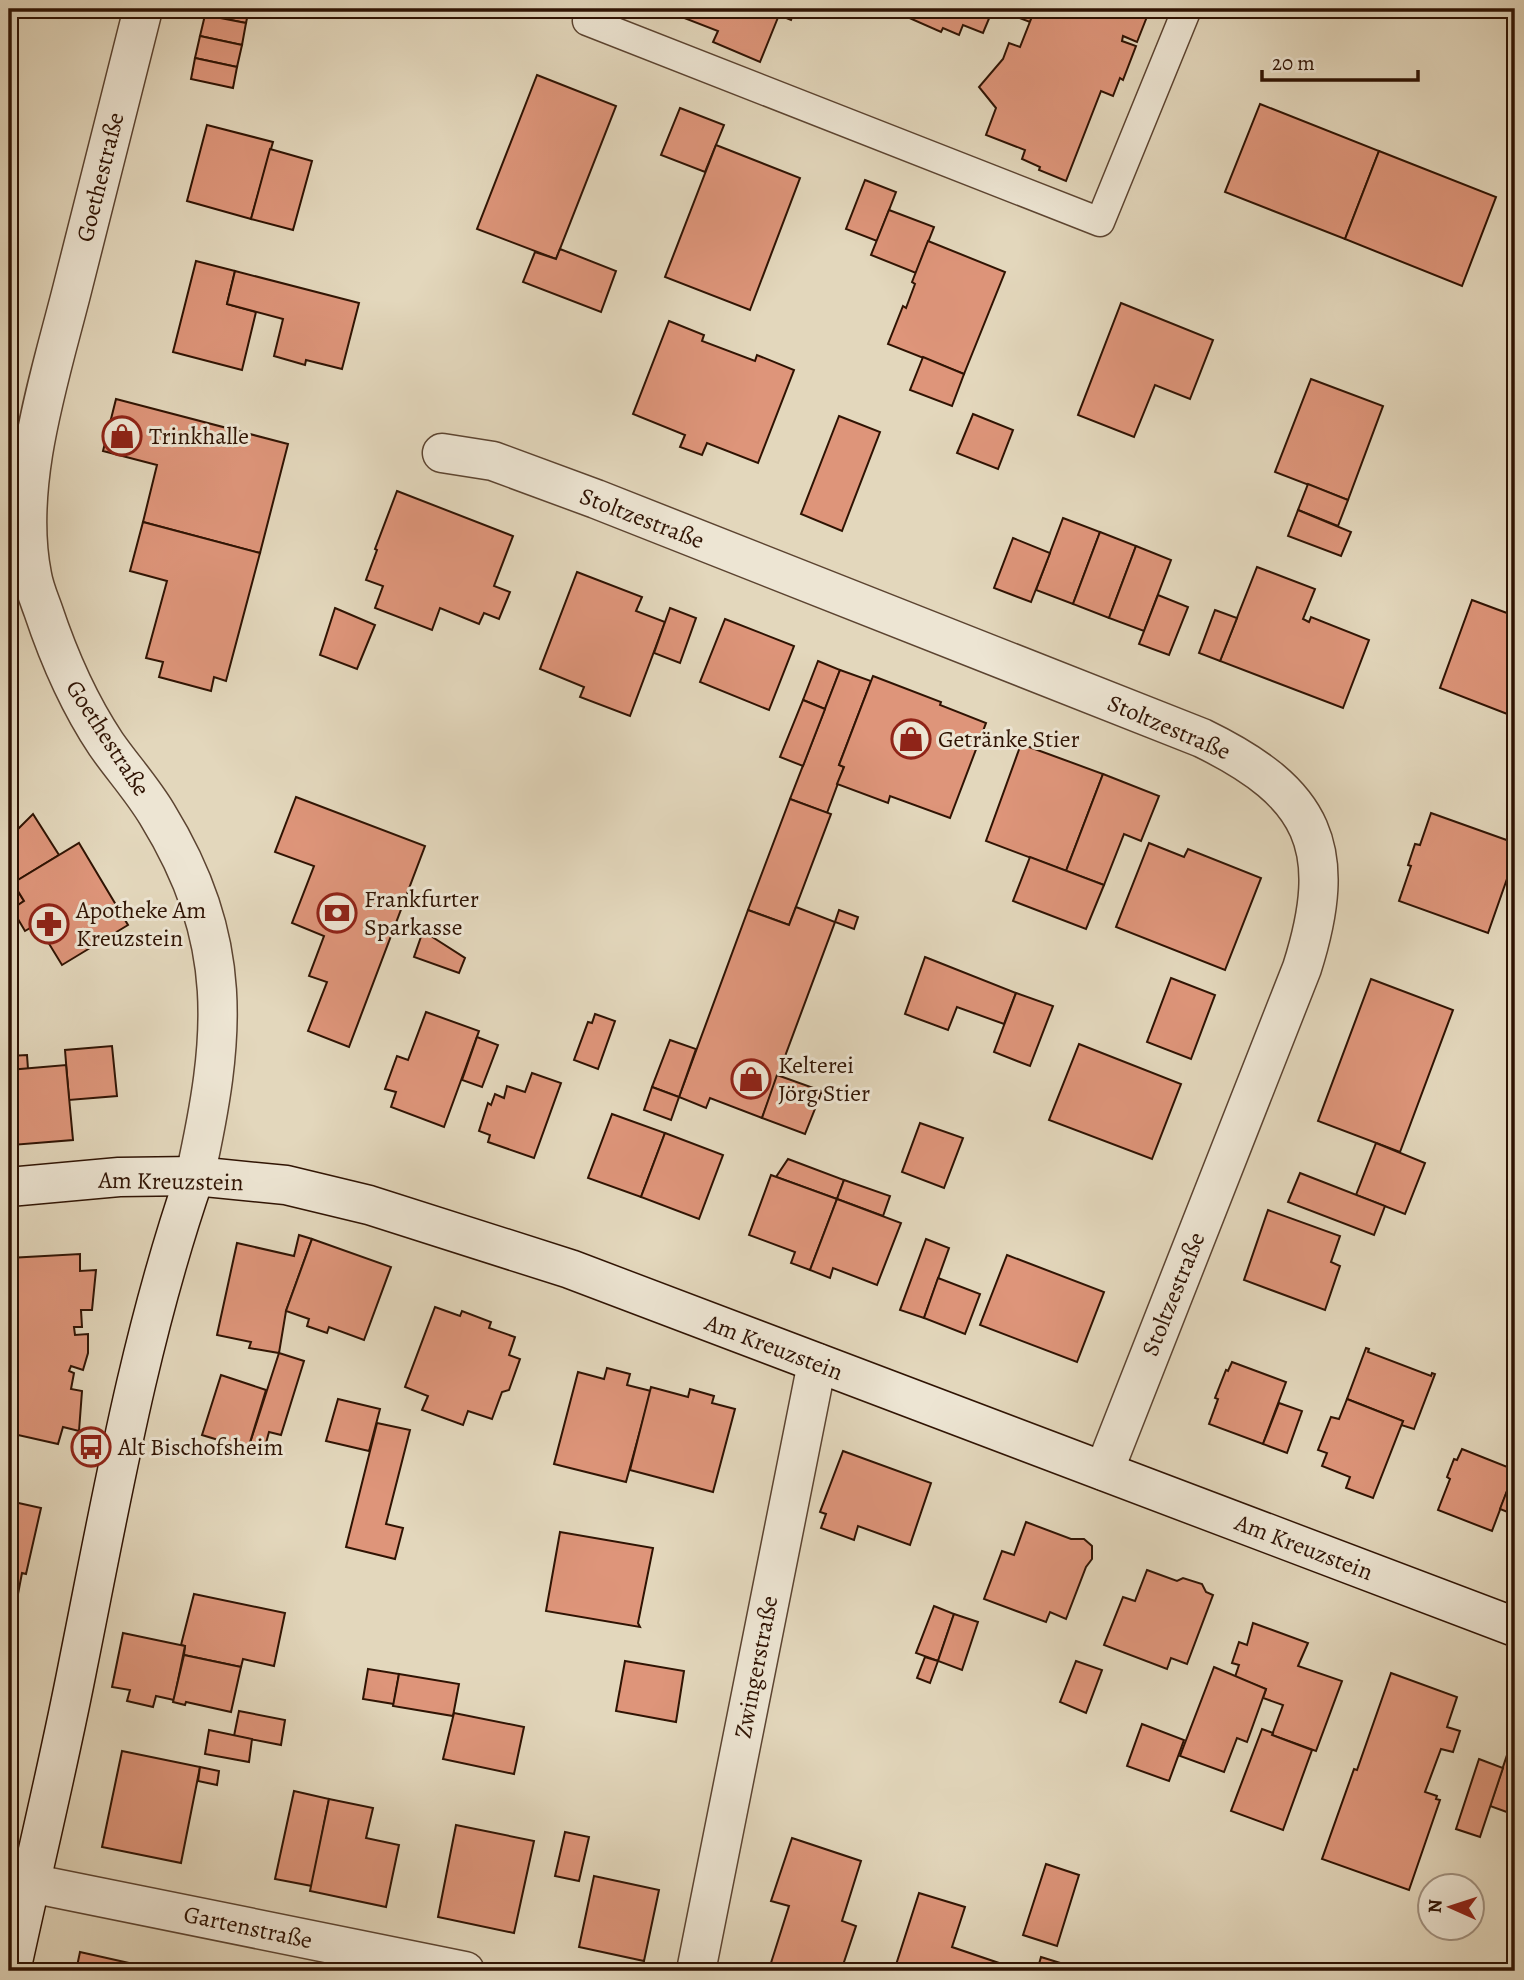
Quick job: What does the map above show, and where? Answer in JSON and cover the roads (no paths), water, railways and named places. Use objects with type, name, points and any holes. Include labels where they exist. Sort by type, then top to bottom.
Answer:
[{"type":"street","name":"Goethestraße","points":[[143,9],[46,394],[29,483],[20,578],[84,708],[106,744],[157,813],[183,862],[211,937],[217,976],[219,1035],[209,1115],[195,1176]]},
{"type":"street","name":"Stoltzestraße","points":[[442,453],[493,461],[596,499],[1202,738],[1239,756],[1271,779],[1295,803],[1314,843],[1318,864],[1317,913],[1312,938],[1303,968],[1104,1471]]},
{"type":"street","name":"Am Kreuzstein","points":[[9,1187],[119,1177],[195,1176],[286,1185],[369,1205],[570,1269],[1515,1627]]},
{"type":"street","points":[[11,1971],[75,1684],[120,1453],[167,1257],[195,1176]]},
{"type":"street","name":"Zwingerstraße","points":[[696,1971],[817,1363]]},
{"type":"street","name":"Gartenstraße","points":[[30,1883],[465,1971]]},
{"type":"lane","points":[[591,9],[587,21],[1100,222],[1186,9]]},
{"type":"place","name":"Trinkhalle","points":[[122,436]]},
{"type":"place","name":"Getränke Stier","points":[[911,739]]},
{"type":"place","name":"Frankfurter Sparkasse","points":[[337,913]]},
{"type":"place","name":"Apotheke Am Kreuzstein","points":[[49,924]]},
{"type":"place","name":"Kelterei Jörg Stier","points":[[751,1079]]},
{"type":"place","name":"Alt Bischofsheim","points":[[91,1447]]}]
